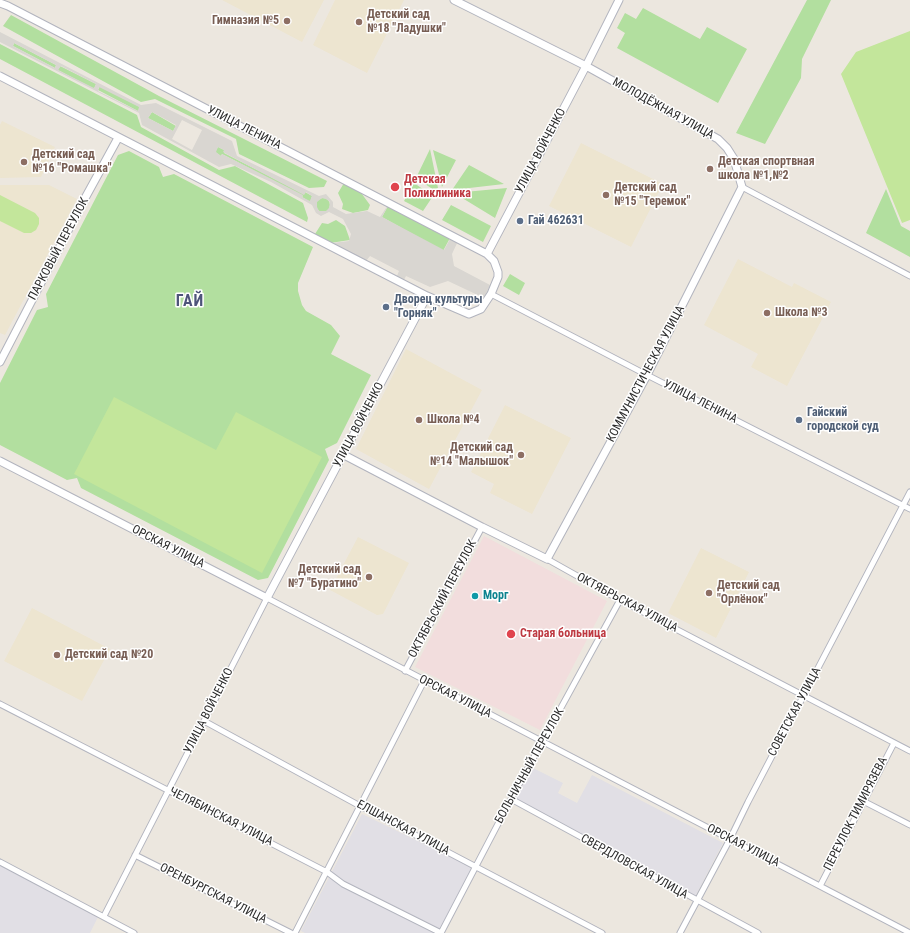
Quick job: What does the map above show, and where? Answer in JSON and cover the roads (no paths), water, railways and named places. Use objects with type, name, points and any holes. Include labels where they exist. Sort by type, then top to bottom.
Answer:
[{"type":"main road","name":"МОЛОДЁЖНАЯ УЛИЦА","points":[[454,0],[586,66],[718,139],[727,148],[734,159],[742,187]]},
{"type":"main road","name":"УЛИЦА ВОЙЧЕНКО","points":[[487,254],[619,0]]},
{"type":"main road","name":"УЛИЦА ЛЕНИНА","points":[[0,3],[487,254]]},
{"type":"main road","points":[[0,76],[428,296],[469,314],[481,310],[491,294],[498,277],[497,266],[487,254]]},
{"type":"main road","name":"ПАРКОВЫЙ ПЕРЕУЛОК","points":[[0,362],[118,138]]},
{"type":"main road","name":"КОММУНИСТИЧЕСКАЯ УЛИЦА","points":[[547,559],[647,375],[742,187]]},
{"type":"main road","name":"УЛИЦА ВОЙЧЕНКО","points":[[266,598],[428,296]]},
{"type":"main road","name":"ОКТЯБРЬСКАЯ УЛИЦА","points":[[344,455],[547,559]]},
{"type":"main road","name":"ОРСКАЯ УЛИЦА","points":[[0,461],[266,598]]},
{"type":"street","points":[[742,187],[910,276]]},
{"type":"street","name":"УЛИЦА ЛЕНИНА","points":[[491,294],[910,509]]},
{"type":"street","name":"СОВЕТСКАЯ УЛИЦА","points":[[680,933],[730,840],[748,802],[910,492]]},
{"type":"street","name":"ОКТЯБРЬСКИЙ ПЕРЕУЛОК","points":[[405,671],[482,527]]},
{"type":"street","name":"ОКТЯБРЬСКАЯ УЛИЦА","points":[[547,559],[620,600],[910,751]]},
{"type":"street","name":"ОРСКАЯ УЛИЦА","points":[[266,598],[910,933]]},
{"type":"street","name":"УЛИЦА ВОЙЧЕНКО","points":[[104,916],[266,598]]},
{"type":"street","name":"БОЛЬНИЧНЫЙ ПЕРЕУЛОК","points":[[441,933],[511,799],[620,600]]},
{"type":"street","points":[[295,933],[424,681]]},
{"type":"street","name":"ЧЕЛЯБИНСКАЯ УЛИЦА","points":[[0,704],[326,872],[343,884],[441,933]]},
{"type":"street","name":"ЕЛШАНСКАЯ УЛИЦА","points":[[204,721],[360,806],[602,933]]},
{"type":"street","name":"ПЕРЕУЛОК ТИМИРЯЗЕВА","points":[[820,886],[894,743]]},
{"type":"street","name":"СВЕРДЛОВСКАЯ УЛИЦА","points":[[511,799],[758,933]]},
{"type":"street","points":[[863,801],[910,825]]},
{"type":"street","name":"ОРЕНБУРГСКАЯ УЛИЦА","points":[[135,855],[291,933]]},
{"type":"street","points":[[0,862],[134,933]]},
{"type":"place","name":"Гимназия №5","points":[[287,21]]},
{"type":"place","name":"Детский сад №18 \"Ладушки\"","points":[[359,22]]},
{"type":"place","name":"Детский сад №16 \"Ромашка\"","points":[[24,162]]},
{"type":"place","name":"Детская спортвная школа №1,№2","points":[[710,169]]},
{"type":"place","name":"Детская Поликлиника","points":[[395,187]]},
{"type":"place","name":"Детский сад №15 \"Теремок\"","points":[[606,195]]},
{"type":"place","name":"Гай 462631","points":[[520,221]]},
{"type":"place","name":"Дворец культуры \"Горняк\"","points":[[386,307]]},
{"type":"place","name":"Школа №3","points":[[767,313]]},
{"type":"place","name":"Школа №4","points":[[419,420]]},
{"type":"place","name":"Гайский городской суд","points":[[799,420]]},
{"type":"place","name":"Детский сад №14 \"Малышок\"","points":[[521,455]]},
{"type":"place","name":"Детский сад №7 \"Буратино\"","points":[[369,577]]},
{"type":"place","name":"Детский сад \"Орлёнок\"","points":[[709,593]]},
{"type":"place","name":"Морг","points":[[475,596]]},
{"type":"place","name":"Старая больница","points":[[511,634]]},
{"type":"place","name":"Детский сад №20","points":[[57,655]]},
{"type":"district","name":"ГАЙ","points":[[190,302]]}]
